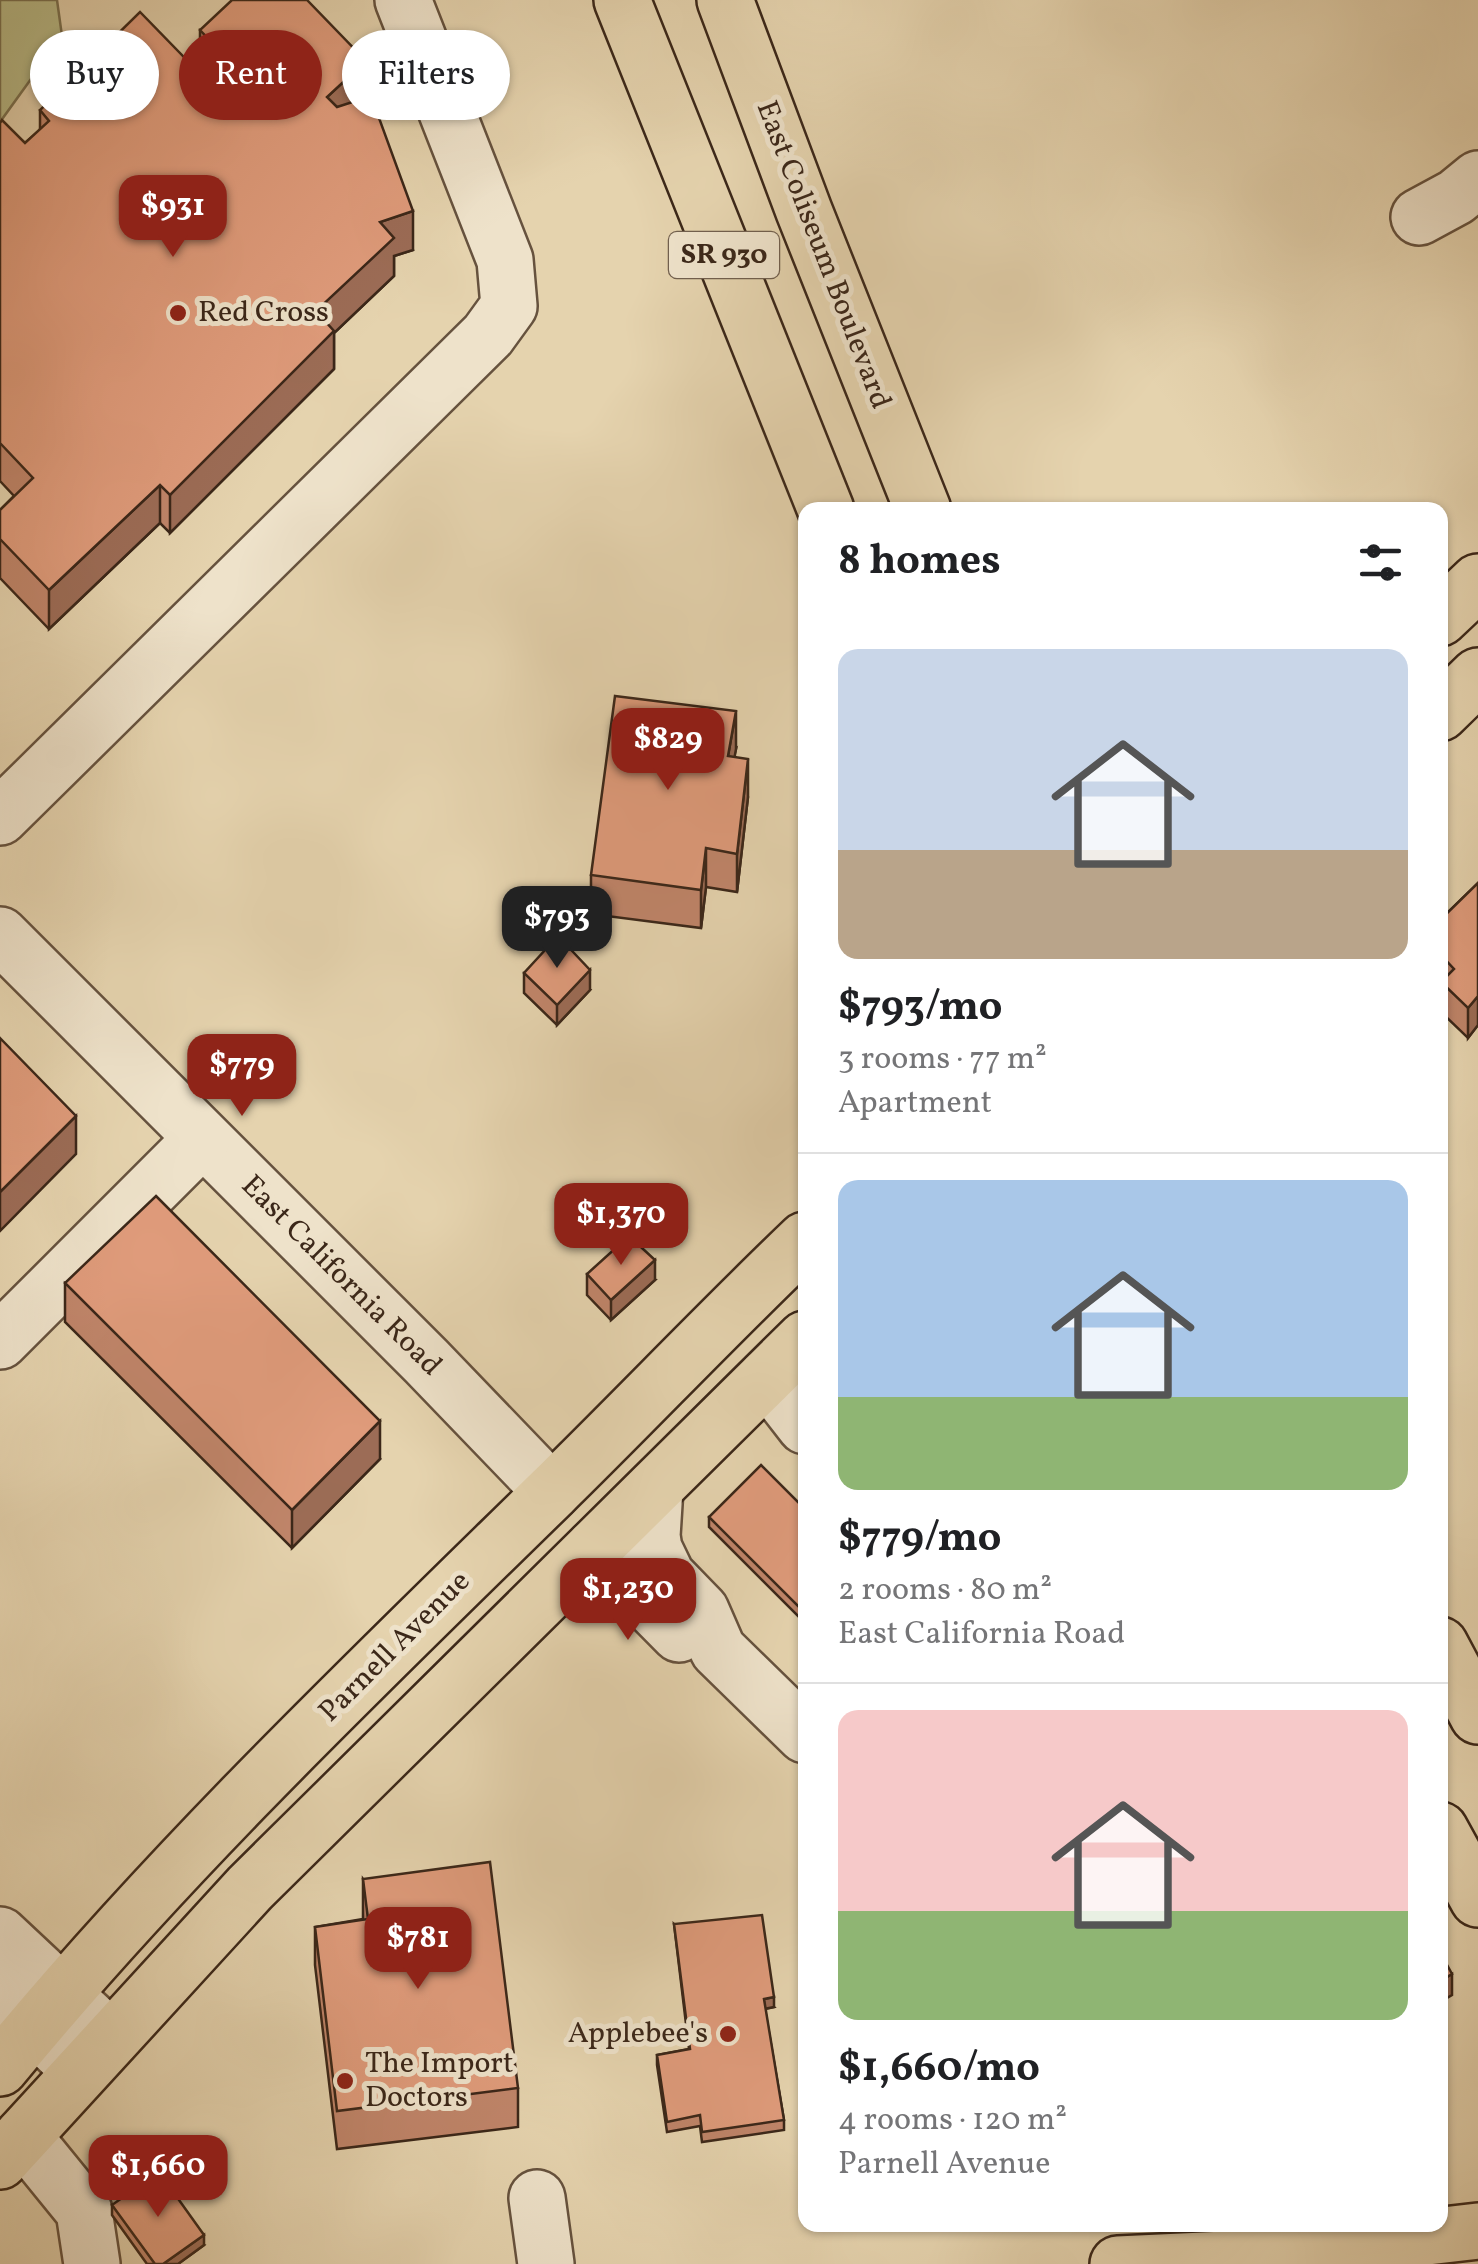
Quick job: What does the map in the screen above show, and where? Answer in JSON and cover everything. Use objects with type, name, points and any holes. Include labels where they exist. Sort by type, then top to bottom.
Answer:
[{"type":"main road","name":"SR 930","points":[[622,0],[823,502]]},
{"type":"main road","name":"East Coliseum Boulevard","points":[[725,0],[920,502]]},
{"type":"main road","points":[[1448,610],[1478,582]]},
{"type":"main road","points":[[1448,705],[1478,676]]},
{"type":"main road","name":"Parnell Avenue","points":[[0,2068],[32,2004],[798,1247]]},
{"type":"main road","points":[[12,2148],[250,1888],[786,1358]]},
{"type":"main road","points":[[1448,1660],[1478,1716]]},
{"type":"main road","points":[[1448,1845],[1478,1899]]},
{"type":"main road","points":[[1118,2264],[1478,2230]]},
{"type":"street","points":[[0,816],[488,335],[509,306],[505,260],[403,0]]},
{"type":"street","points":[[1420,217],[1478,179]]},
{"type":"street","name":"East California Road","points":[[1,939],[426,1361],[552,1492]]},
{"type":"street","points":[[0,1341],[202,1139]]},
{"type":"street","points":[[786,1358],[798,1401]]},
{"type":"street","points":[[656,1488],[652,1536],[666,1576],[701,1611],[718,1650],[798,1728]]},
{"type":"street","points":[[594,1548],[681,1636],[718,1650]]},
{"type":"street","points":[[0,1936],[32,2004],[96,2055]]},
{"type":"street","points":[[12,2148],[84,2211],[92,2264]]},
{"type":"street","points":[[537,2198],[546,2264]]},
{"type":"green space","points":[[0,0],[57,0],[61,30],[30,30],[30,80],[0,122]]},
{"type":"building","name":"Red Cross","points":[[232,0],[307,0],[342,36],[342,83],[327,97],[337,107],[342,105],[342,120],[380,120],[413,211],[380,222],[394,238],[316,311],[334,331],[170,495],[160,485],[49,590],[0,539],[0,510],[33,478],[0,443],[0,123],[2,120],[25,143],[48,120],[159,120],[159,31],[179,52],[179,120],[322,120],[322,30],[200,30]]},
{"type":"building","name":"Red Cross","points":[[140,12],[158,30],[122,30]]},
{"type":"building","points":[[615,696],[736,711],[728,756],[748,759],[737,854],[706,848],[701,890],[591,875]]},
{"type":"building","points":[[1478,883],[1478,996],[1468,1008],[1448,989],[1448,975],[1454,969],[1448,963],[1448,912]]},
{"type":"building","points":[[558,936],[590,970],[557,1005],[524,973]]},
{"type":"building","points":[[0,1038],[76,1116],[0,1192]]},
{"type":"building","points":[[156,1196],[380,1421],[292,1510],[65,1283]]},
{"type":"building","points":[[629,1236],[655,1260],[611,1300],[587,1274]]},
{"type":"building","points":[[761,1465],[798,1502],[798,1606],[709,1517]]},
{"type":"building","points":[[490,1862],[518,2088],[337,2111],[315,1927],[368,1919],[363,1879]]},
{"type":"building","name":"Applebee's","points":[[762,1915],[774,1997],[764,1999],[784,2120],[702,2132],[700,2115],[667,2122],[657,2055],[690,2049],[674,1924]]},
{"type":"building","points":[[159,2172],[204,2235],[163,2264],[155,2264],[112,2205]]},
{"type":"place","name":"Red Cross","points":[[178,313]]},
{"type":"place","name":"Applebee's","points":[[728,2034]]},
{"type":"place","name":"The Import Doctors","points":[[345,2081]]}]
